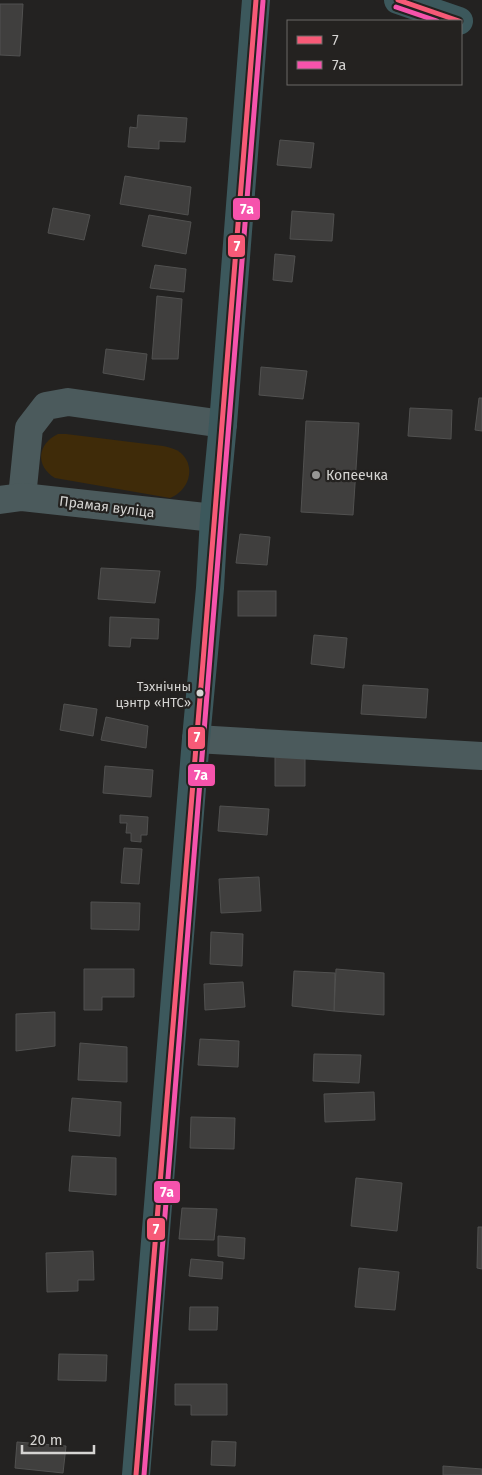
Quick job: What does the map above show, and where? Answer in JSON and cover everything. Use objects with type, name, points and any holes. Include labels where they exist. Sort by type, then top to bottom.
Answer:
[{"type":"main road","points":[[136,1475],[210,588],[256,0]]},
{"type":"main road","points":[[398,0],[454,20]]},
{"type":"main road","points":[[462,23],[482,29]]},
{"type":"street","points":[[7,495],[30,428],[46,406],[68,402],[223,424]]},
{"type":"street","name":"Прамая вуліца","points":[[7,495],[214,518]]},
{"type":"street","points":[[196,739],[482,756]]},
{"type":"shaded area","points":[[58,434],[172,448],[181,453],[189,465],[186,485],[170,498],[55,478],[44,467],[41,455],[46,443]]},
{"type":"building","points":[[0,4],[23,4],[20,56],[0,55]]},
{"type":"building","points":[[138,115],[187,118],[185,142],[159,141],[159,149],[128,147],[130,127],[137,128]]},
{"type":"building","points":[[280,140],[314,143],[311,168],[277,165]]},
{"type":"building","points":[[125,176],[191,187],[188,215],[120,204]]},
{"type":"building","points":[[53,208],[90,215],[84,240],[48,233]]},
{"type":"building","points":[[292,211],[334,214],[332,241],[290,239]]},
{"type":"building","points":[[149,215],[191,222],[186,254],[142,246]]},
{"type":"building","points":[[275,254],[295,256],[292,282],[273,280]]},
{"type":"building","points":[[155,265],[186,269],[184,292],[150,288]]},
{"type":"building","points":[[157,296],[182,299],[178,359],[152,359]]},
{"type":"building","points":[[106,349],[147,354],[144,380],[103,373]]},
{"type":"building","points":[[261,367],[307,371],[303,399],[259,395]]},
{"type":"building","points":[[479,398],[482,398],[482,431],[475,430]]},
{"type":"building","points":[[410,408],[452,410],[451,439],[408,436]]},
{"type":"building","points":[[306,421],[359,423],[353,515],[301,512]]},
{"type":"building","points":[[240,534],[270,537],[267,565],[236,563]]},
{"type":"building","points":[[101,568],[160,571],[155,603],[98,599]]},
{"type":"building","points":[[238,591],[276,591],[276,616],[238,616]]},
{"type":"building","points":[[110,617],[159,619],[158,639],[131,638],[130,647],[109,646]]},
{"type":"building","points":[[314,635],[347,638],[344,668],[311,664]]},
{"type":"building","points":[[363,685],[428,689],[426,718],[361,714]]},
{"type":"building","points":[[64,704],[97,709],[93,736],[60,730]]},
{"type":"building","points":[[106,717],[148,726],[146,748],[101,740]]},
{"type":"building","points":[[305,752],[305,786],[275,786],[275,753]]},
{"type":"building","points":[[105,766],[153,770],[151,797],[103,793]]},
{"type":"building","points":[[220,806],[269,809],[267,835],[218,831]]},
{"type":"building","points":[[120,815],[148,817],[147,835],[141,835],[141,842],[131,841],[131,833],[126,833],[127,823],[120,823]]},
{"type":"building","points":[[124,848],[142,849],[139,884],[121,883]]},
{"type":"building","points":[[259,877],[261,911],[221,913],[219,879]]},
{"type":"building","points":[[91,902],[140,903],[139,930],[91,929]]},
{"type":"building","points":[[211,932],[243,934],[242,966],[210,964]]},
{"type":"building","points":[[84,969],[134,969],[134,997],[102,997],[102,1010],[84,1010]]},
{"type":"building","points":[[336,969],[384,973],[384,1015],[334,1011]]},
{"type":"building","points":[[294,971],[335,973],[334,1011],[292,1006]]},
{"type":"building","points":[[243,982],[245,1007],[205,1010],[204,984]]},
{"type":"building","points":[[55,1012],[55,1046],[16,1051],[16,1014]]},
{"type":"building","points":[[200,1039],[239,1041],[238,1067],[198,1065]]},
{"type":"building","points":[[80,1043],[127,1047],[127,1082],[78,1080]]},
{"type":"building","points":[[314,1054],[361,1055],[359,1083],[313,1081]]},
{"type":"building","points":[[374,1092],[375,1120],[325,1122],[324,1094]]},
{"type":"building","points":[[72,1098],[121,1102],[120,1136],[69,1131]]},
{"type":"building","points":[[191,1117],[235,1118],[234,1149],[190,1148]]},
{"type":"building","points":[[72,1156],[116,1158],[116,1195],[69,1191]]},
{"type":"building","points":[[356,1178],[402,1183],[397,1231],[351,1226]]},
{"type":"building","points":[[182,1208],[217,1209],[214,1240],[179,1239]]},
{"type":"building","points":[[478,1227],[482,1227],[482,1269],[477,1268]]},
{"type":"building","points":[[218,1236],[245,1238],[244,1259],[218,1256]]},
{"type":"building","points":[[93,1251],[94,1280],[78,1280],[78,1291],[47,1292],[46,1253]]},
{"type":"building","points":[[191,1259],[223,1262],[222,1279],[189,1276]]},
{"type":"building","points":[[359,1268],[399,1272],[395,1310],[355,1307]]},
{"type":"building","points":[[190,1307],[218,1307],[217,1330],[189,1330]]},
{"type":"building","points":[[59,1354],[107,1355],[106,1381],[58,1380]]},
{"type":"building","points":[[175,1384],[227,1384],[227,1415],[191,1415],[191,1405],[175,1405]]},
{"type":"building","points":[[212,1441],[236,1442],[235,1466],[211,1465]]},
{"type":"building","points":[[17,1442],[66,1446],[63,1473],[15,1468]]},
{"type":"building","points":[[443,1466],[482,1469],[482,1475],[443,1475]]},
{"type":"transit line","name":"7","points":[[136,1475],[256,0]]},
{"type":"transit line","name":"7","points":[[398,0],[456,20]]},
{"type":"transit line","name":"7а","points":[[144,1475],[263,1]]},
{"type":"transit line","name":"7а","points":[[396,7],[434,20]]},
{"type":"place","name":"Копеечка","points":[[316,475]]},
{"type":"place","name":"Тэхнічны цэнтр «НТС»","points":[[200,693]]}]
